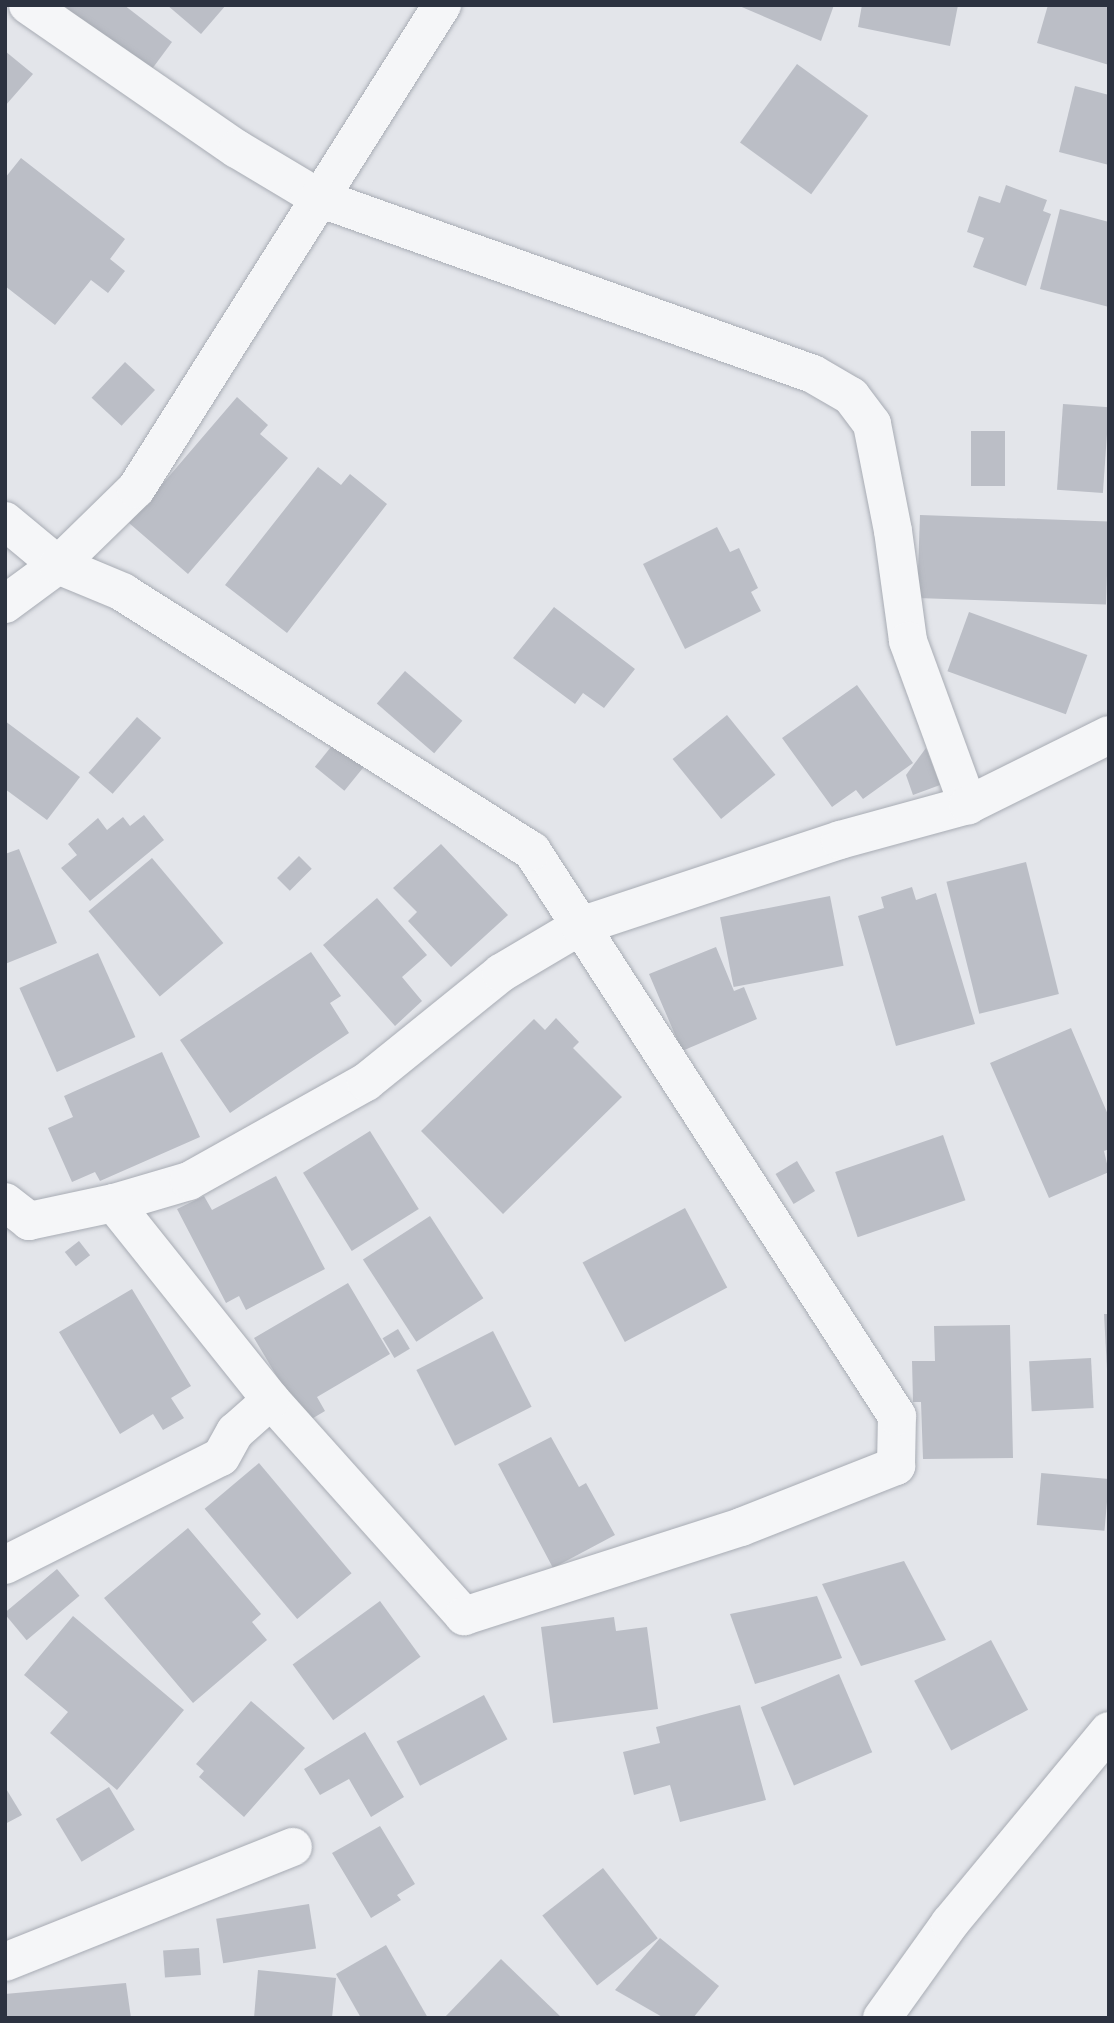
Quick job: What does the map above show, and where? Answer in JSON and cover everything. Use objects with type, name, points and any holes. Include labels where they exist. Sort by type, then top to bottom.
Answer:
[{"type":"street","points":[[28,5],[237,149],[319,198],[813,374],[850,396],[872,424],[893,531],[908,640],[968,805]]},
{"type":"street","points":[[5,604],[58,565],[136,488],[442,5]]},
{"type":"street","points":[[5,521],[58,565],[123,592],[533,851],[897,1416],[897,1466],[741,1527],[464,1616],[271,1400],[114,1203]]},
{"type":"street","points":[[5,1202],[29,1221],[114,1203],[189,1181],[366,1082],[501,973],[580,926],[840,840],[968,805],[1109,735]]},
{"type":"street","points":[[5,1565],[221,1457],[235,1432],[271,1400]]},
{"type":"street","points":[[882,2018],[950,1923],[1109,1731]]},
{"type":"street","points":[[5,1962],[293,1847]]},
{"type":"building","points":[[63,5],[124,5],[172,42],[149,73]]},
{"type":"building","points":[[167,5],[226,5],[201,34]]},
{"type":"building","points":[[737,5],[834,5],[821,41]]},
{"type":"building","points":[[862,5],[958,5],[950,46],[858,27]]},
{"type":"building","points":[[1048,5],[1109,5],[1109,65],[1037,43]]},
{"type":"building","points":[[5,51],[33,74],[5,106]]},
{"type":"building","points":[[797,64],[868,116],[811,194],[740,142]]},
{"type":"building","points":[[1075,86],[1109,95],[1109,165],[1059,152]]},
{"type":"building","points":[[21,158],[125,239],[110,259],[125,271],[108,293],[91,280],[55,325],[5,286],[5,178]]},
{"type":"building","points":[[1006,185],[1047,200],[1043,211],[1051,214],[1026,286],[973,267],[984,238],[967,232],[979,196],[1000,203]]},
{"type":"building","points":[[1060,209],[1109,222],[1109,307],[1040,289]]},
{"type":"building","points":[[125,362],[155,390],[122,426],[92,398]]},
{"type":"building","points":[[237,397],[268,425],[260,434],[288,458],[188,574],[129,523]]},
{"type":"building","points":[[1063,404],[1109,407],[1103,493],[1057,490]]},
{"type":"building","points":[[971,431],[1005,431],[1005,486],[971,486]]},
{"type":"building","points":[[318,467],[341,485],[350,474],[387,504],[287,633],[225,585]]},
{"type":"building","points":[[920,515],[1109,522],[1106,605],[917,598]]},
{"type":"building","points":[[717,527],[730,552],[739,548],[758,588],[751,592],[761,611],[685,649],[643,564]]},
{"type":"building","points":[[554,607],[635,669],[604,708],[583,693],[575,704],[513,658]]},
{"type":"building","points":[[969,612],[1087,655],[1066,714],[947,671]]},
{"type":"building","points":[[405,671],[462,721],[434,753],[377,703]]},
{"type":"building","points":[[857,685],[913,763],[863,799],[856,790],[832,807],[782,738]]},
{"type":"building","points":[[727,715],[775,775],[721,819],[673,759]]},
{"type":"building","points":[[137,717],[161,738],[113,794],[88,773]]},
{"type":"building","points":[[5,721],[80,777],[47,820],[5,789]]},
{"type":"building","points":[[335,742],[365,766],[344,791],[315,767]]},
{"type":"building","points":[[926,748],[940,785],[913,795],[906,775]]},
{"type":"building","points":[[144,815],[164,840],[90,901],[61,868],[77,855],[68,844],[98,818],[107,830],[123,817],[130,826]]},
{"type":"building","points":[[441,844],[508,915],[451,967],[408,921],[417,912],[393,888]]},
{"type":"building","points":[[19,849],[57,943],[5,964],[5,854]]},
{"type":"building","points":[[299,856],[312,869],[290,891],[277,878]]},
{"type":"building","points":[[152,858],[223,943],[160,996],[88,911]]},
{"type":"building","points":[[1026,862],[1059,994],[979,1014],[946,882]]},
{"type":"building","points":[[912,887],[916,900],[936,893],[975,1024],[896,1046],[858,916],[884,908],[881,897]]},
{"type":"building","points":[[830,896],[844,966],[734,987],[720,917]]},
{"type":"building","points":[[377,898],[427,955],[402,977],[422,1001],[395,1026],[323,945]]},
{"type":"building","points":[[716,947],[734,991],[744,987],[757,1019],[682,1051],[649,974]]},
{"type":"building","points":[[311,952],[341,996],[330,1003],[349,1033],[230,1113],[180,1040]]},
{"type":"building","points":[[98,953],[135,1037],[57,1072],[19,988]]},
{"type":"building","points":[[556,1018],[579,1042],[573,1048],[622,1097],[503,1214],[421,1131],[534,1019],[545,1030]]},
{"type":"building","points":[[1071,1028],[1109,1117],[1109,1149],[1104,1151],[1109,1172],[1049,1198],[990,1063]]},
{"type":"building","points":[[162,1052],[200,1137],[100,1181],[95,1172],[72,1182],[48,1128],[73,1117],[64,1096]]},
{"type":"building","points":[[370,1131],[419,1209],[352,1251],[303,1173]]},
{"type":"building","points":[[943,1135],[965,1200],[858,1237],[835,1172]]},
{"type":"building","points":[[797,1161],[815,1191],[794,1204],[776,1174]]},
{"type":"building","points":[[276,1176],[325,1269],[246,1310],[239,1296],[226,1303],[177,1209],[204,1196],[212,1210]]},
{"type":"building","points":[[685,1208],[727,1287],[625,1342],[583,1262]]},
{"type":"building","points":[[430,1216],[483,1298],[416,1342],[363,1260]]},
{"type":"building","points":[[79,1241],[90,1255],[76,1266],[65,1252]]},
{"type":"building","points":[[348,1283],[390,1354],[317,1397],[325,1411],[298,1427],[279,1380],[254,1338]]},
{"type":"building","points":[[132,1289],[191,1386],[171,1398],[184,1418],[163,1430],[153,1414],[120,1434],[59,1332]]},
{"type":"building","points":[[1104,1314],[1109,1314],[1109,1369],[1107,1369]]},
{"type":"building","points":[[1010,1325],[1013,1458],[923,1459],[921,1402],[913,1402],[912,1361],[935,1361],[934,1326]]},
{"type":"building","points":[[398,1329],[410,1349],[394,1358],[383,1338]]},
{"type":"building","points":[[493,1331],[532,1407],[455,1446],[416,1370]]},
{"type":"building","points":[[1091,1358],[1094,1408],[1032,1411],[1029,1361]]},
{"type":"building","points":[[551,1437],[579,1487],[586,1483],[615,1535],[553,1568],[498,1464]]},
{"type":"building","points":[[259,1463],[352,1573],[297,1619],[205,1509]]},
{"type":"building","points":[[1041,1473],[1109,1479],[1104,1531],[1037,1525]]},
{"type":"building","points":[[188,1528],[261,1614],[252,1622],[267,1640],[193,1703],[104,1598]]},
{"type":"building","points":[[904,1561],[946,1640],[861,1666],[822,1584]]},
{"type":"building","points":[[57,1569],[79,1596],[27,1640],[5,1613]]},
{"type":"building","points":[[817,1596],[842,1658],[755,1684],[730,1614]]},
{"type":"building","points":[[380,1601],[421,1657],[333,1720],[293,1664]]},
{"type":"building","points":[[73,1616],[184,1710],[117,1790],[50,1733],[68,1712],[24,1675]]},
{"type":"building","points":[[614,1617],[616,1631],[647,1627],[658,1709],[553,1723],[541,1627]]},
{"type":"building","points":[[991,1640],[1028,1710],[951,1751],[914,1681]]},
{"type":"building","points":[[839,1674],[872,1752],[794,1785],[761,1707]]},
{"type":"building","points":[[484,1695],[507,1739],[420,1786],[397,1741]]},
{"type":"building","points":[[251,1701],[305,1748],[244,1817],[199,1777],[204,1771],[196,1764]]},
{"type":"building","points":[[740,1705],[766,1800],[680,1822],[670,1785],[634,1795],[623,1752],[660,1743],[656,1727]]},
{"type":"building","points":[[365,1732],[404,1797],[371,1817],[349,1779],[320,1795],[304,1769]]},
{"type":"building","points":[[5,1787],[22,1815],[5,1824]]},
{"type":"building","points":[[109,1787],[135,1830],[82,1862],[56,1819]]},
{"type":"building","points":[[380,1826],[415,1884],[397,1895],[401,1900],[371,1918],[332,1853]]},
{"type":"building","points":[[603,1868],[658,1938],[597,1986],[542,1915]]},
{"type":"building","points":[[309,1904],[316,1948],[223,1963],[216,1919]]},
{"type":"building","points":[[660,1938],[719,1986],[693,2018],[664,2018],[615,1990]]},
{"type":"building","points":[[386,1945],[428,2018],[361,2018],[336,1974]]},
{"type":"building","points":[[199,1948],[201,1975],[165,1977],[163,1951]]},
{"type":"building","points":[[501,1959],[562,2018],[444,2018]]},
{"type":"building","points":[[258,1970],[336,1978],[332,2018],[254,2018]]},
{"type":"building","points":[[126,1983],[131,2018],[5,2018],[5,1994]]}]
